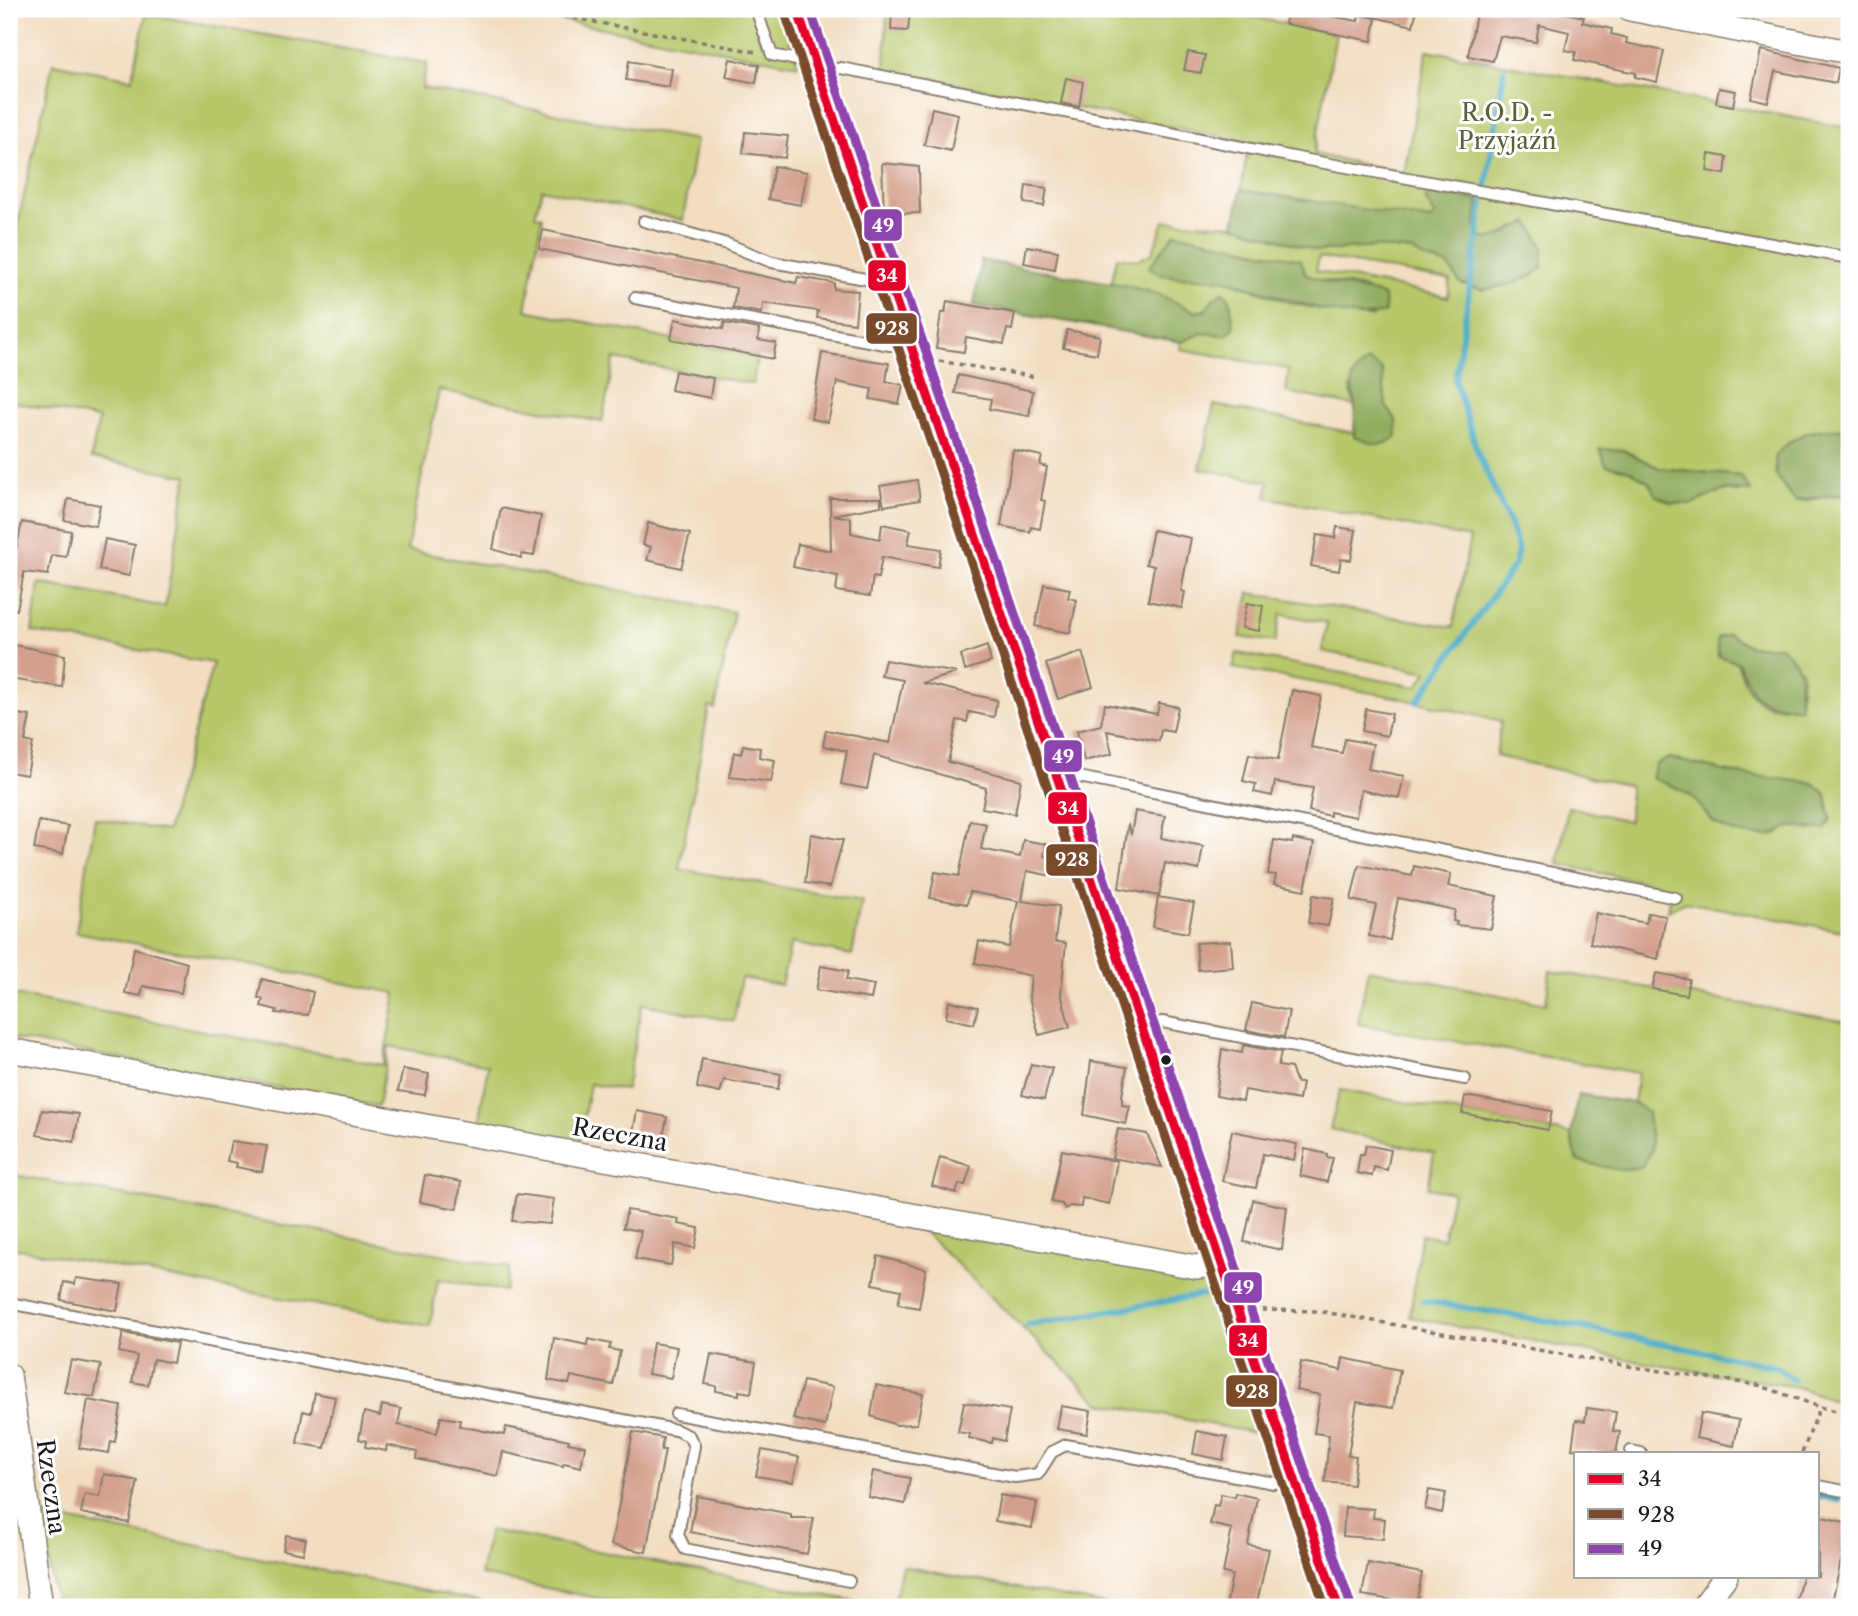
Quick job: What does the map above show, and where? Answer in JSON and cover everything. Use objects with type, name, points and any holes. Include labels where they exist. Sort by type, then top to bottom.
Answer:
[{"type":"street","points":[[797,9],[1338,1607]]},
{"type":"street","points":[[1630,9],[1849,52]]},
{"type":"street","name":"Rzeczna","points":[[9,1050],[1196,1267],[1222,1264]]},
{"type":"street","name":"Rzeczna","points":[[9,1375],[41,1607]]},
{"type":"street","points":[[1703,1607],[1725,1578]]},
{"type":"lane","points":[[756,9],[772,55],[1308,160],[1849,258]]},
{"type":"lane","points":[[643,221],[727,244],[772,262],[871,280],[885,275]]},
{"type":"lane","points":[[635,298],[890,345],[912,353]]},
{"type":"lane","points":[[1059,785],[1079,777],[1676,898]]},
{"type":"lane","points":[[1140,1028],[1162,1022],[1465,1079]]},
{"type":"lane","points":[[9,1303],[684,1433],[692,1441],[694,1451],[678,1535],[685,1549],[849,1581]]},
{"type":"lane","points":[[676,1414],[1015,1477],[1038,1474],[1052,1452],[1066,1444],[1274,1483],[1296,1480]]},
{"type":"lane","points":[[1820,1486],[1849,1492]]},
{"type":"path","points":[[524,9],[772,55]]},
{"type":"path","points":[[912,353],[937,361],[1036,377]]},
{"type":"path","points":[[1238,1310],[1331,1313],[1634,1367],[1758,1385],[1820,1407],[1849,1414]]},
{"type":"path","points":[[1802,1452],[1820,1407]]},
{"type":"green space","points":[[500,9],[779,9],[798,65]]},
{"type":"green space","name":"R.O.D. - Przyjaźń","points":[[887,9],[1213,9],[1336,34],[1314,154],[1404,173],[1427,50],[1849,128],[1849,429],[1812,431],[1776,476],[1795,501],[1849,497],[1849,932],[1685,902],[1668,911],[1672,888],[1558,864],[1568,807],[1629,821],[1630,786],[1496,756],[1501,721],[1395,697],[1233,668],[1237,653],[1417,687],[1427,672],[1322,651],[1327,623],[1281,614],[1275,642],[1240,637],[1249,593],[1453,627],[1470,538],[1266,497],[1269,482],[1200,469],[1214,405],[1354,433],[1354,437],[1397,436],[1396,420],[1386,406],[1382,370],[1350,388],[1355,406],[1286,392],[1289,369],[1180,349],[1181,342],[1202,333],[1226,335],[1214,298],[1206,310],[1196,312],[1128,286],[1111,284],[1117,257],[1138,260],[1152,254],[1164,221],[1234,225],[1317,251],[1375,247],[1412,251],[1426,259],[1448,265],[1460,283],[1483,290],[1534,275],[1514,227],[1500,237],[1483,238],[1475,226],[1478,200],[1430,191],[1435,215],[1431,221],[1241,190],[1249,142],[885,70]],"holes":[[[1257,251],[1301,260],[1305,273],[1315,279],[1365,288],[1373,318],[1294,304],[1227,280],[1160,275]],[[1319,257],[1450,280],[1448,297],[1316,271]],[[1623,450],[1659,468],[1741,476],[1738,492],[1724,490],[1709,496],[1657,496],[1648,482],[1631,471]],[[1729,634],[1750,646],[1780,646],[1802,672],[1800,707],[1771,706],[1759,701],[1746,685]],[[1669,758],[1737,774],[1813,783],[1826,794],[1831,819],[1812,830],[1790,826],[1773,835],[1714,823],[1698,802],[1686,792]]]},
{"type":"green space","points":[[146,14],[427,63],[422,88],[696,140],[683,220],[542,189],[535,215],[542,217],[526,310],[757,357],[753,384],[614,359],[602,422],[439,390],[407,550],[734,612],[715,709],[709,707],[679,869],[862,901],[852,955],[791,943],[781,985],[741,978],[734,1021],[642,1004],[626,1090],[590,1084],[579,1143],[478,1124],[488,1065],[389,1046],[378,1106],[9,1038],[9,994],[383,1065],[396,993],[76,932],[95,818],[167,831],[213,663],[32,632],[39,583],[165,607],[187,476],[91,458],[99,419],[9,401],[9,264],[53,63],[132,79]]},
{"type":"green space","points":[[1241,190],[1431,220],[1435,215],[1425,199],[1430,191],[1479,200],[1475,226],[1483,238],[1501,236],[1529,222],[1543,246],[1543,266],[1534,275],[1512,284],[1483,290],[1460,283],[1448,265],[1426,259],[1412,251],[1375,247],[1317,251],[1234,225]]},
{"type":"green space","points":[[1175,233],[1301,260],[1305,273],[1314,278],[1384,296],[1385,312],[1370,316],[1351,315],[1307,305],[1226,280],[1176,277],[1157,272],[1149,267]]},
{"type":"green space","points":[[981,260],[1128,286],[1158,294],[1196,312],[1206,310],[1214,298],[1223,292],[1230,299],[1234,328],[1226,335],[1202,333],[1181,342],[974,305]]},
{"type":"green space","points":[[1368,361],[1382,369],[1386,406],[1396,420],[1397,436],[1387,443],[1371,443],[1354,437],[1352,382],[1355,373]]},
{"type":"green space","points":[[1826,429],[1849,429],[1849,497],[1840,494],[1795,501],[1776,476],[1775,456],[1799,436]]},
{"type":"green space","points":[[1600,449],[1623,450],[1659,468],[1741,476],[1751,491],[1724,490],[1692,504],[1671,503],[1657,496],[1648,482],[1631,471],[1606,465]]},
{"type":"green space","points":[[1729,634],[1750,646],[1780,646],[1790,655],[1799,670],[1801,708],[1760,699],[1750,687],[1738,663],[1718,656],[1717,638]]},
{"type":"green space","points":[[1669,758],[1737,774],[1813,783],[1826,794],[1831,819],[1825,829],[1790,827],[1767,836],[1752,836],[1728,830],[1712,821],[1691,796],[1652,777],[1656,764]]},
{"type":"green space","points":[[1368,969],[1546,1004],[1550,971],[1849,1022],[1849,1405],[1797,1387],[1646,1363],[1410,1317],[1421,1235],[1443,1239],[1453,1193],[1428,1188],[1434,1153],[1330,1129],[1340,1090],[1571,1134],[1577,1161],[1648,1112],[1634,1103],[1638,1073],[1358,1024]]},
{"type":"green space","points":[[1578,1094],[1634,1103],[1648,1112],[1652,1149],[1642,1167],[1619,1170],[1577,1161],[1571,1134]]},
{"type":"green space","points":[[9,1174],[510,1267],[505,1291],[438,1279],[430,1326],[9,1247]]},
{"type":"green space","points":[[914,1222],[1201,1279],[1214,1289],[1220,1300],[1265,1435],[1100,1403]]},
{"type":"green space","points":[[42,1515],[507,1607],[56,1607]]},
{"type":"green space","points":[[489,1530],[886,1607],[627,1607],[627,1604],[480,1575]]},
{"type":"green space","points":[[902,1566],[1118,1607],[893,1607]]},
{"type":"building","points":[[892,9],[910,9],[908,31],[891,30]]},
{"type":"building","points":[[1288,9],[1316,9],[1315,13],[1358,21],[1359,15],[1376,18],[1372,41],[1285,24]]},
{"type":"building","points":[[1365,9],[1417,9],[1413,26],[1365,15]]},
{"type":"building","points":[[1477,9],[1552,10],[1584,17],[1582,22],[1612,29],[1611,34],[1627,38],[1626,43],[1664,51],[1657,82],[1635,77],[1636,73],[1574,60],[1576,52],[1565,50],[1569,32],[1539,25],[1536,42],[1500,36],[1493,61],[1468,56]]},
{"type":"building","points":[[1761,50],[1839,68],[1836,83],[1775,71],[1768,102],[1751,98]]},
{"type":"building","points":[[1188,52],[1205,55],[1201,73],[1184,70]]},
{"type":"building","points":[[730,59],[759,65],[756,83],[726,77]]},
{"type":"building","points":[[629,61],[672,69],[669,87],[626,80]]},
{"type":"building","points":[[1066,78],[1083,82],[1079,107],[1061,103]]},
{"type":"building","points":[[1719,88],[1736,91],[1733,106],[1716,103]]},
{"type":"building","points":[[932,108],[958,114],[951,151],[924,145]]},
{"type":"building","points":[[745,132],[788,136],[785,158],[743,153]]},
{"type":"building","points":[[1709,154],[1727,157],[1725,174],[1707,171]]},
{"type":"building","points":[[882,163],[919,167],[920,213],[884,214]]},
{"type":"building","points":[[774,166],[807,172],[801,205],[768,199]]},
{"type":"building","points":[[1026,185],[1047,188],[1044,206],[1024,203]]},
{"type":"building","points":[[543,230],[796,283],[798,277],[834,283],[834,289],[858,291],[855,323],[817,318],[818,311],[763,303],[762,313],[733,308],[736,288],[539,249]]},
{"type":"building","points":[[1027,246],[1058,251],[1055,269],[1024,263]]},
{"type":"building","points":[[947,301],[1015,313],[1012,330],[1007,329],[1004,344],[966,337],[964,352],[936,348],[941,313],[945,313]]},
{"type":"building","points":[[675,319],[723,329],[724,323],[759,329],[758,340],[776,343],[773,359],[671,339]]},
{"type":"building","points":[[1067,330],[1100,336],[1097,354],[1063,348]]},
{"type":"building","points":[[822,353],[889,363],[886,381],[903,385],[899,404],[870,399],[872,389],[837,382],[828,422],[811,419]]},
{"type":"building","points":[[675,371],[713,378],[710,398],[671,390]]},
{"type":"building","points":[[958,375],[1033,391],[1029,416],[989,409],[991,399],[955,393]]},
{"type":"building","points":[[1013,450],[1042,456],[1040,465],[1047,467],[1041,500],[1045,501],[1040,529],[1031,527],[1030,532],[1001,526]]},
{"type":"building","points":[[917,480],[920,500],[884,506],[880,486]]},
{"type":"building","points":[[830,498],[881,498],[881,506],[833,515],[851,518],[851,533],[880,539],[882,524],[911,530],[908,544],[941,549],[938,567],[882,557],[878,578],[873,577],[870,596],[836,591],[838,576],[793,567],[798,544],[831,551]]},
{"type":"building","points":[[68,499],[100,505],[96,526],[64,520]]},
{"type":"building","points":[[501,508],[541,516],[534,556],[522,554],[521,558],[493,549]]},
{"type":"building","points":[[22,522],[71,531],[66,557],[52,555],[48,575],[24,572],[17,610],[9,609],[9,550],[16,550]]},
{"type":"building","points":[[648,523],[690,534],[681,568],[647,560],[651,547],[643,545]]},
{"type":"building","points":[[1337,527],[1356,530],[1351,560],[1341,559],[1339,571],[1311,566],[1317,535],[1335,538]]},
{"type":"building","points":[[1153,530],[1191,538],[1181,591],[1185,592],[1182,608],[1148,601],[1154,566],[1146,564]]},
{"type":"building","points":[[105,539],[135,545],[129,576],[99,570]]},
{"type":"building","points":[[1044,584],[1070,589],[1068,598],[1077,600],[1070,633],[1035,626]]},
{"type":"building","points":[[1247,603],[1263,606],[1259,631],[1242,628]]},
{"type":"building","points":[[9,644],[65,655],[62,687],[9,679]]},
{"type":"building","points":[[987,646],[991,662],[965,670],[961,655]]},
{"type":"building","points":[[1082,652],[1093,687],[1058,699],[1046,664]]},
{"type":"building","points":[[885,660],[957,673],[922,683],[997,700],[994,717],[969,712],[967,722],[957,720],[948,762],[1021,780],[1015,814],[982,808],[986,788],[874,755],[867,789],[841,784],[847,751],[823,746],[826,730],[890,743],[903,680],[881,676]]},
{"type":"building","points":[[1292,690],[1321,696],[1311,747],[1342,753],[1345,739],[1373,744],[1368,769],[1404,776],[1399,798],[1361,790],[1356,817],[1330,812],[1330,816],[1309,811],[1313,788],[1275,782],[1272,796],[1254,792],[1256,784],[1243,781],[1249,754],[1278,760]]},
{"type":"building","points":[[1159,703],[1178,707],[1173,732],[1161,730],[1159,741],[1107,731],[1112,754],[1084,761],[1077,731],[1101,725],[1105,704],[1157,714]]},
{"type":"building","points":[[1366,709],[1392,714],[1387,736],[1362,731]]},
{"type":"building","points":[[12,713],[30,716],[25,741],[33,743],[27,775],[9,772],[9,729]]},
{"type":"building","points":[[743,745],[760,748],[759,757],[775,760],[771,782],[729,777],[734,752],[741,754]]},
{"type":"building","points":[[1135,811],[1165,816],[1161,838],[1203,846],[1199,870],[1165,863],[1159,896],[1119,888],[1128,824],[1131,835]]},
{"type":"building","points":[[970,820],[986,824],[981,849],[1020,857],[1023,840],[1046,844],[1044,856],[1061,860],[1058,877],[1027,871],[1022,901],[1059,906],[1055,942],[1066,943],[1061,994],[1070,1027],[1039,1035],[1029,998],[1031,976],[975,963],[979,941],[1009,947],[1018,901],[970,892],[967,904],[930,898],[935,872],[959,876]]},
{"type":"building","points":[[39,821],[68,826],[63,854],[34,849]]},
{"type":"building","points":[[811,834],[843,840],[830,887],[805,883]]},
{"type":"building","points":[[1293,839],[1314,843],[1305,890],[1274,884],[1276,875],[1268,874],[1274,840],[1292,843]]},
{"type":"building","points":[[1359,865],[1412,876],[1414,866],[1451,874],[1448,886],[1497,896],[1491,929],[1456,925],[1457,922],[1453,921],[1455,910],[1398,898],[1390,940],[1369,936],[1376,905],[1351,900]]},
{"type":"building","points":[[1313,895],[1334,898],[1328,926],[1308,923]]},
{"type":"building","points":[[1158,897],[1194,903],[1188,933],[1153,927]]},
{"type":"building","points":[[1596,913],[1646,923],[1648,913],[1666,916],[1658,959],[1590,943]]},
{"type":"building","points":[[1231,941],[1233,967],[1198,970],[1196,943]]},
{"type":"building","points":[[134,948],[187,963],[181,993],[143,986],[141,996],[125,993]]},
{"type":"building","points":[[821,966],[848,971],[846,980],[874,985],[871,999],[816,990]]},
{"type":"building","points":[[1656,973],[1689,979],[1686,995],[1652,989]]},
{"type":"building","points":[[262,979],[313,992],[308,1015],[276,1013],[277,1010],[261,1006],[263,999],[258,998]]},
{"type":"building","points":[[949,1001],[978,1007],[974,1024],[946,1018]]},
{"type":"building","points":[[1252,1003],[1289,1011],[1284,1037],[1246,1030]]},
{"type":"building","points":[[1243,1045],[1281,1052],[1278,1066],[1291,1068],[1297,1083],[1302,1083],[1299,1100],[1245,1090],[1243,1101],[1216,1096],[1222,1049],[1242,1053]]},
{"type":"building","points":[[702,1059],[781,1074],[778,1089],[724,1080],[720,1093],[697,1088]]},
{"type":"building","points":[[1091,1061],[1127,1067],[1122,1096],[1122,1105],[1130,1106],[1126,1124],[1084,1115]]},
{"type":"building","points":[[1031,1064],[1052,1068],[1044,1100],[1022,1095]]},
{"type":"building","points":[[403,1069],[429,1074],[425,1095],[398,1091]]},
{"type":"building","points":[[1465,1096],[1552,1111],[1548,1130],[1462,1113]]},
{"type":"building","points":[[42,1110],[79,1114],[74,1142],[37,1135]]},
{"type":"building","points":[[637,1111],[667,1117],[663,1138],[633,1132]]},
{"type":"building","points":[[1118,1129],[1147,1134],[1162,1167],[1112,1158]]},
{"type":"building","points":[[1232,1131],[1297,1144],[1294,1160],[1263,1154],[1256,1188],[1222,1181]]},
{"type":"building","points":[[231,1141],[267,1146],[262,1172],[236,1167],[237,1163],[227,1161]]},
{"type":"building","points":[[1366,1145],[1391,1150],[1387,1170],[1374,1167],[1372,1176],[1357,1173],[1360,1154],[1364,1154]]},
{"type":"building","points":[[1305,1149],[1333,1158],[1327,1182],[1300,1176]]},
{"type":"building","points":[[1062,1150],[1117,1161],[1109,1204],[1082,1198],[1081,1207],[1070,1206],[1065,1209],[1062,1204],[1051,1202]]},
{"type":"building","points":[[940,1157],[971,1166],[965,1185],[959,1184],[956,1193],[932,1186]]},
{"type":"building","points":[[425,1175],[461,1182],[457,1209],[420,1202]]},
{"type":"building","points":[[517,1194],[554,1199],[550,1224],[512,1221]]},
{"type":"building","points":[[1253,1200],[1287,1207],[1282,1250],[1244,1242]]},
{"type":"building","points":[[627,1210],[679,1219],[678,1224],[699,1228],[695,1248],[675,1244],[671,1265],[635,1259],[641,1231],[623,1228]]},
{"type":"building","points":[[878,1256],[926,1269],[919,1308],[898,1304],[901,1290],[873,1284]]},
{"type":"building","points":[[76,1278],[122,1284],[117,1311],[61,1300],[64,1282],[75,1284]]},
{"type":"building","points":[[123,1333],[177,1343],[173,1363],[153,1359],[148,1385],[132,1382],[137,1356],[119,1352]]},
{"type":"building","points":[[554,1338],[587,1345],[588,1339],[611,1344],[609,1349],[620,1351],[613,1385],[571,1376],[569,1384],[548,1380]]},
{"type":"building","points":[[653,1343],[677,1347],[671,1378],[648,1374]]},
{"type":"building","points":[[711,1354],[756,1362],[751,1393],[739,1391],[739,1395],[716,1391],[716,1386],[705,1384]]},
{"type":"building","points":[[1343,1358],[1400,1370],[1393,1408],[1357,1402],[1348,1455],[1356,1456],[1353,1485],[1325,1482],[1329,1435],[1314,1433],[1320,1395],[1296,1390],[1301,1362],[1341,1370]]},
{"type":"building","points":[[71,1360],[101,1365],[94,1397],[64,1392]]},
{"type":"building","points":[[803,1381],[833,1387],[825,1426],[793,1419]]},
{"type":"building","points":[[876,1385],[923,1394],[917,1424],[896,1425],[871,1416]]},
{"type":"building","points":[[315,1393],[335,1397],[325,1448],[297,1443],[303,1411],[311,1413]]},
{"type":"building","points":[[88,1400],[121,1406],[115,1442],[111,1441],[109,1453],[79,1448]]},
{"type":"building","points":[[964,1402],[1010,1410],[1004,1441],[993,1438],[992,1443],[969,1438],[970,1434],[958,1432]]},
{"type":"building","points":[[382,1405],[401,1409],[398,1425],[437,1433],[441,1417],[460,1420],[459,1426],[504,1435],[506,1427],[569,1440],[568,1443],[585,1446],[581,1467],[564,1463],[563,1466],[503,1452],[498,1476],[416,1459],[417,1452],[387,1445],[386,1451],[365,1447],[366,1441],[359,1439],[364,1412],[380,1416]]},
{"type":"building","points":[[1061,1406],[1091,1411],[1087,1434],[1057,1429]]},
{"type":"building","points":[[1587,1408],[1616,1412],[1613,1431],[1620,1432],[1616,1452],[1572,1449],[1576,1420],[1585,1421]]},
{"type":"building","points":[[1701,1413],[1739,1420],[1734,1446],[1696,1438]]},
{"type":"building","points":[[1197,1431],[1227,1437],[1223,1460],[1193,1454]]},
{"type":"building","points":[[633,1432],[663,1438],[661,1450],[665,1450],[646,1552],[611,1545]]},
{"type":"building","points":[[762,1450],[799,1457],[793,1482],[756,1476]]},
{"type":"building","points":[[873,1471],[910,1478],[905,1504],[868,1497]]},
{"type":"building","points":[[104,1474],[138,1481],[129,1523],[81,1513],[85,1494],[100,1497]]},
{"type":"building","points":[[1429,1490],[1446,1493],[1442,1513],[1425,1509]]},
{"type":"building","points":[[1235,1493],[1257,1498],[1248,1545],[1269,1549],[1256,1607],[1226,1607],[1232,1575],[1223,1573],[1232,1529],[1210,1524],[1214,1505],[1218,1506],[1221,1494],[1235,1497]]},
{"type":"building","points":[[1000,1495],[1037,1502],[1032,1528],[995,1521]]},
{"type":"building","points":[[697,1496],[791,1514],[791,1518],[814,1518],[807,1554],[690,1532]]},
{"type":"building","points":[[1345,1507],[1374,1509],[1373,1518],[1385,1519],[1383,1539],[1343,1536]]},
{"type":"building","points":[[1820,1516],[1849,1523],[1831,1607],[1795,1607],[1802,1578],[1820,1578]]},
{"type":"building","points":[[286,1535],[306,1539],[303,1554],[283,1550]]},
{"type":"building","points":[[1368,1563],[1422,1573],[1416,1604],[1362,1595]]},
{"type":"waterway","points":[[1486,187],[1504,70]]},
{"type":"waterway","points":[[1417,702],[1515,564],[1518,549],[1510,524],[1478,453],[1455,381],[1483,202]]},
{"type":"waterway","points":[[1027,1325],[1203,1295]]},
{"type":"waterway","points":[[1423,1301],[1566,1324],[1777,1367],[1793,1380]]},
{"type":"waterway","points":[[1820,1495],[1839,1500]]},
{"type":"waterway","points":[[1724,1607],[1730,1599]]},
{"type":"transit line","name":"34","points":[[797,9],[1338,1607]]},
{"type":"transit line","name":"49","points":[[810,9],[1350,1603]]},
{"type":"transit line","name":"928","points":[[785,13],[1325,1607]]}]
